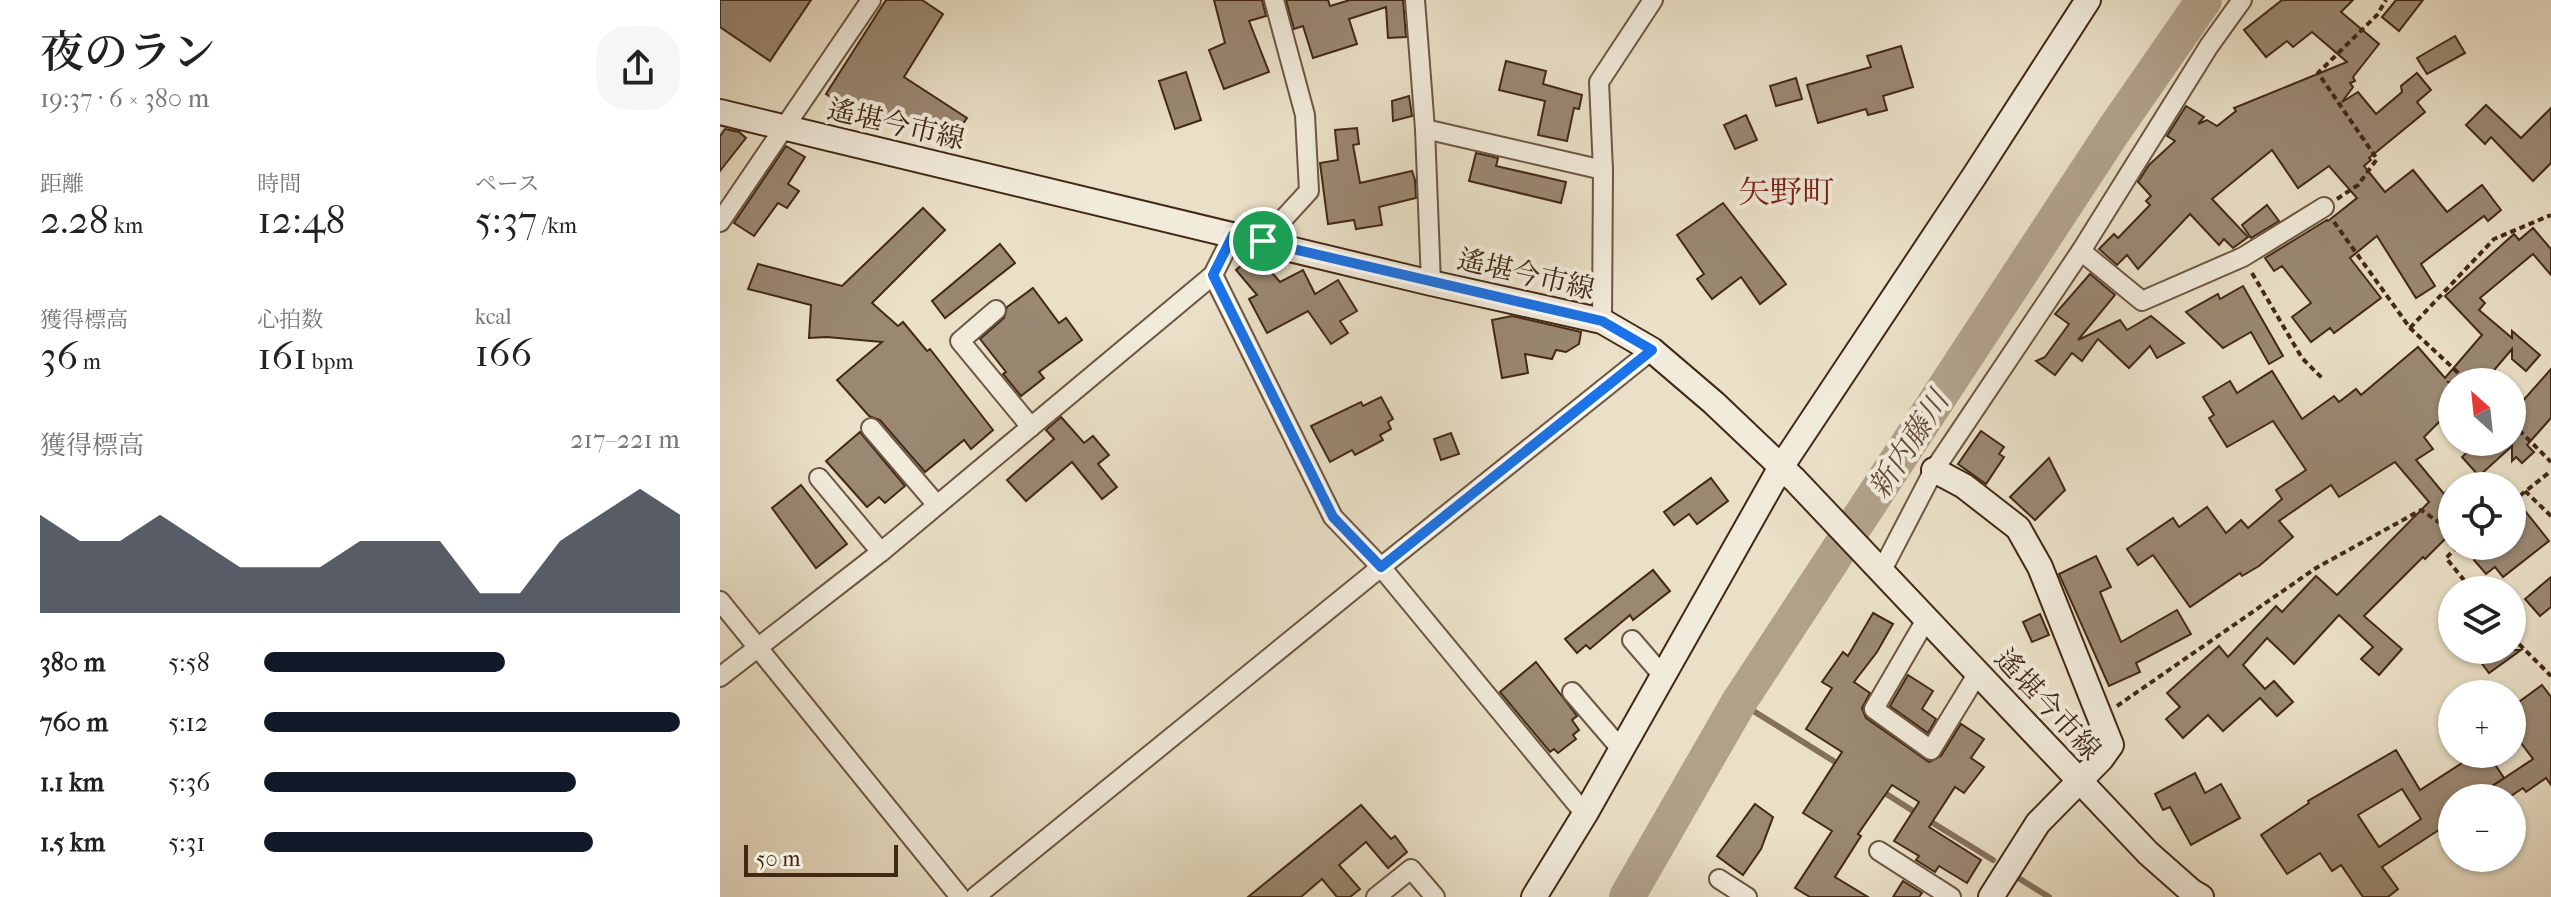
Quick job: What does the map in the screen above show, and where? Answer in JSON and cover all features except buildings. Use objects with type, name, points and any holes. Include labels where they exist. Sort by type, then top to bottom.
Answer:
[{"type":"main road","points":[[1534,897],[1663,676],[2088,0]]},
{"type":"main road","name":"遙堪今市線","points":[[720,112],[1431,283],[1602,321],[1652,350],[1714,403],[1788,474],[1879,566],[2148,853],[2201,897]]},
{"type":"main road","points":[[1934,470],[1964,486],[2018,528],[2040,567],[2111,745],[2038,823],[1991,897]]},
{"type":"street","points":[[720,222],[871,0]]},
{"type":"street","points":[[1263,241],[1309,191],[1305,115],[1274,0]]},
{"type":"street","points":[[1415,0],[1425,129],[1431,283]]},
{"type":"street","points":[[1602,321],[1603,170],[1599,82],[1653,0]]},
{"type":"street","points":[[1879,566],[1934,470],[2081,251],[2209,46],[2242,0]]},
{"type":"street","points":[[1425,129],[1603,170]]},
{"type":"street","points":[[2081,251],[2142,301],[2243,257],[2324,207]]},
{"type":"street","points":[[720,677],[881,552],[1213,275],[1233,235]]},
{"type":"street","points":[[1213,275],[1333,517],[1381,567],[1585,814]]},
{"type":"street","points":[[996,310],[960,341],[1031,427]]},
{"type":"street","points":[[975,897],[1652,350]]},
{"type":"street","points":[[871,428],[937,505]]},
{"type":"street","points":[[819,478],[881,552]]},
{"type":"street","points":[[720,601],[960,897]]},
{"type":"street","points":[[1927,618],[1874,709],[1931,750],[1978,673]]},
{"type":"street","points":[[1632,640],[1663,676]]},
{"type":"street","points":[[1572,692],[1621,749]]},
{"type":"street","points":[[1879,851],[1951,897]]},
{"type":"street","points":[[1376,897],[1411,869],[1435,897]]},
{"type":"street","points":[[1719,879],[1747,897]]},
{"type":"path","points":[[2386,0],[2377,15],[2318,73],[2377,159],[2358,185],[2324,207],[2410,328],[2453,368]]},
{"type":"path","points":[[2410,328],[2494,239],[2551,215]]},
{"type":"path","points":[[2243,257],[2302,358],[2324,380]]},
{"type":"path","points":[[2526,437],[2551,462]]},
{"type":"path","points":[[2526,490],[2551,471]]},
{"type":"path","points":[[2526,492],[2551,516]]},
{"type":"path","points":[[2102,717],[2316,568],[2421,510],[2438,522]]},
{"type":"path","points":[[2448,560],[2461,576]]},
{"type":"path","points":[[2526,651],[2551,676]]},
{"type":"waterway","name":"新内藤川","points":[[1627,897],[1739,702],[2114,130],[2204,0]]},
{"type":"waterway","points":[[1739,702],[1840,765]]},
{"type":"waterway","points":[[1880,790],[1918,814]]},
{"type":"waterway","points":[[1928,820],[1993,860]]},
{"type":"waterway","points":[[2020,879],[2049,897]]},
{"type":"district","name":"矢野町","points":[[1786,192]]},
{"type":"route","points":[[1233,235],[1263,241],[1602,321],[1652,350],[1381,567],[1333,517],[1213,275],[1233,235]]}]
